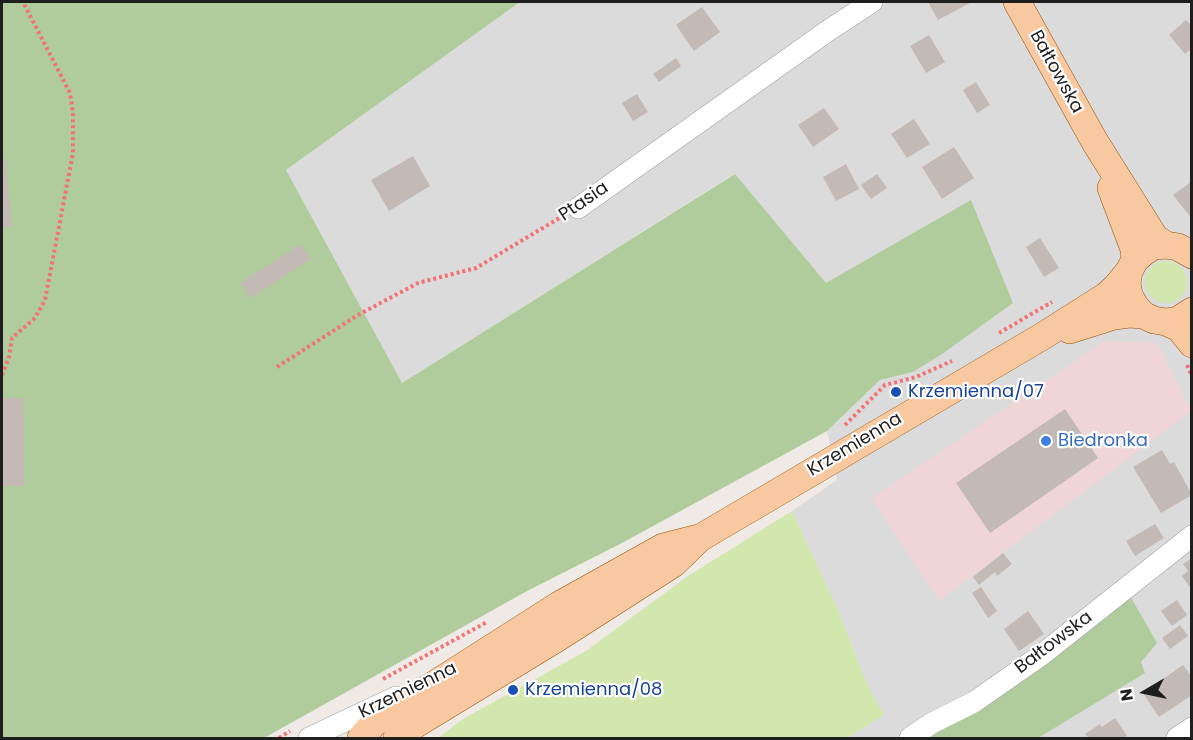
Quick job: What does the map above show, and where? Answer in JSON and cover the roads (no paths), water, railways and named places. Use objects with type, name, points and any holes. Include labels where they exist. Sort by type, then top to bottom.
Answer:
[{"type":"main road","name":"Bałtowska","points":[[1017,2],[1095,142],[1155,238],[1182,248]]},
{"type":"main road","name":"Bałtowska","points":[[1095,142],[1134,249],[1127,283],[1129,295],[1135,306],[1155,318]]},
{"type":"main road","name":"Krzemienna","points":[[403,734],[673,564],[700,538],[1043,336],[1106,296],[1116,287],[1143,252],[1154,246],[1182,248]]},
{"type":"main road","points":[[1155,318],[1178,320],[1191,311]]},
{"type":"main road","name":"Krzemienna","points":[[1043,336],[1114,316],[1129,314],[1155,318]]},
{"type":"main road","points":[[1155,318],[1179,328],[1191,344]]},
{"type":"main road","name":"Krzemienna","points":[[361,738],[374,723],[559,605],[663,547],[700,538]]},
{"type":"street","name":"Ptasia","points":[[578,208],[820,36],[872,2]]},
{"type":"street","name":"Bałtowska","points":[[910,738],[932,723],[974,702],[1040,656],[1191,536]]},
{"type":"street","name":"Krzemienna","points":[[308,734],[475,659]]},
{"type":"street","points":[[1177,738],[1191,728]]},
{"type":"street","name":"Krzemienna","points":[[378,738],[398,730],[403,734]]},
{"type":"street","points":[[308,734],[339,738]]},
{"type":"place","name":"Krzemienna/07","points":[[896,392]]},
{"type":"place","name":"Biedronka","points":[[1046,441]]},
{"type":"place","name":"Krzemienna/08","points":[[513,690]]}]
